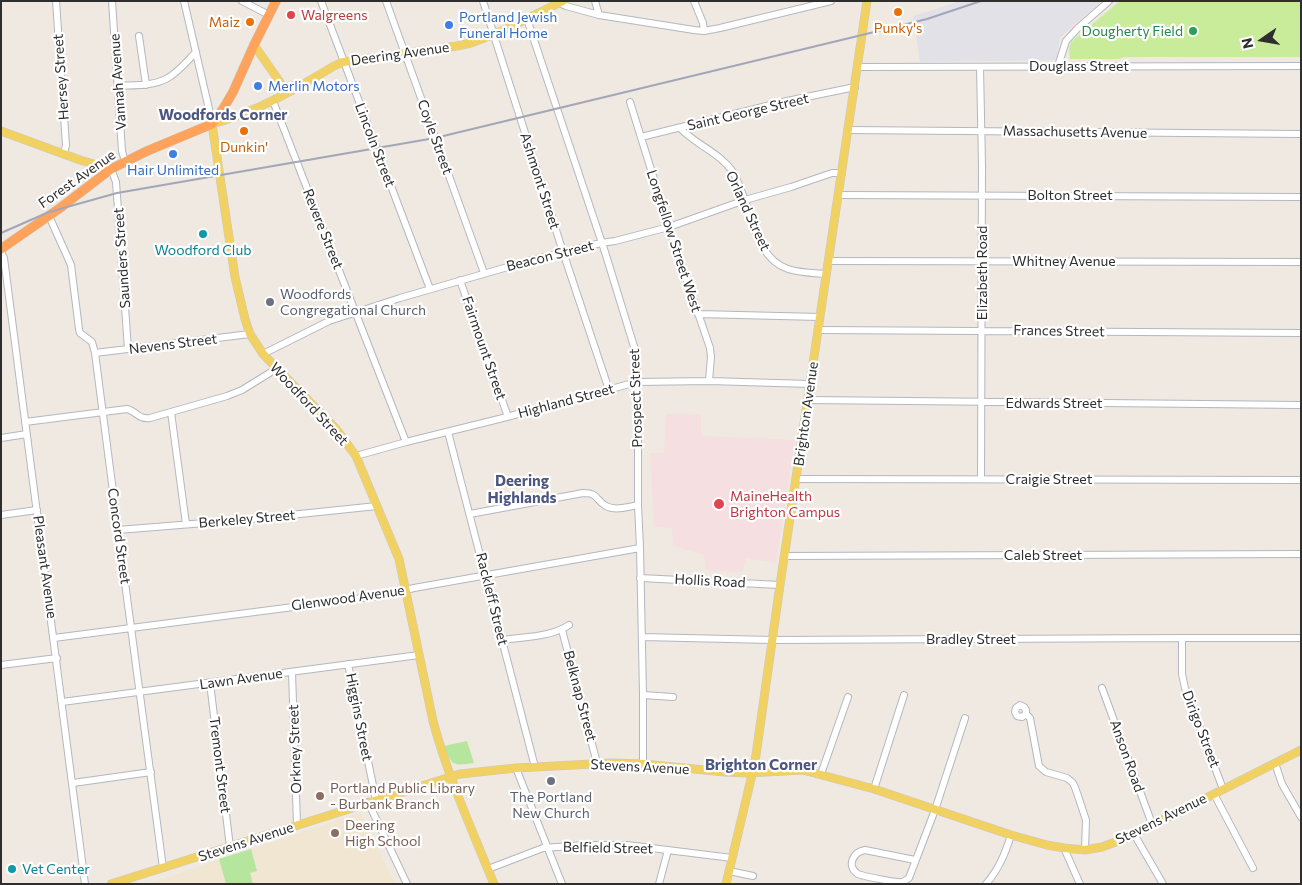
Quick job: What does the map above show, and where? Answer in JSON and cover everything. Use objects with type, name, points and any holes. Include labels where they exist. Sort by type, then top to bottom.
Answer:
[{"type":"highway","points":[[212,124],[233,92],[276,1]]},
{"type":"highway","name":"Forest Avenue","points":[[1,250],[111,169],[165,143],[212,124]]},
{"type":"main road","name":"Brighton Avenue","points":[[726,884],[753,772],[867,1]]},
{"type":"main road","name":"Deering Avenue","points":[[212,124],[242,115],[276,100],[301,84],[343,62],[471,43],[561,2]]},
{"type":"main road","points":[[254,45],[282,85],[291,87],[301,84]]},
{"type":"main road","name":"Woodford Street","points":[[212,124],[232,264],[250,334],[263,354],[336,429],[356,456],[399,559],[438,742],[494,884]]},
{"type":"main road","points":[[1,131],[80,160],[111,169]]},
{"type":"main road","name":"Stevens Avenue","points":[[111,884],[450,776],[516,768],[621,762],[724,772],[803,770],[874,789],[1031,841],[1085,850],[1102,847],[1134,834],[1301,750]]},
{"type":"street","name":"Hersey Street","points":[[56,1],[66,145],[64,154]]},
{"type":"street","name":"Vannah Avenue","points":[[112,1],[122,151],[125,162]]},
{"type":"street","name":"Woodford Street","points":[[184,1],[212,124]]},
{"type":"street","points":[[242,1],[269,15]]},
{"type":"street","name":"Lincoln Street","points":[[321,1],[430,288]]},
{"type":"street","name":"Coyle Street","points":[[386,1],[484,274]]},
{"type":"street","name":"Ashmont Street","points":[[483,1],[609,390]]},
{"type":"street","points":[[595,1],[599,15]]},
{"type":"street","points":[[694,1],[704,30]]},
{"type":"street","points":[[561,2],[566,6],[599,15],[704,30],[720,28],[831,1]]},
{"type":"street","points":[[1058,66],[1066,41],[1109,1]]},
{"type":"street","name":"Prospect Street","points":[[527,19],[635,347],[643,764]]},
{"type":"street","points":[[139,36],[146,84]]},
{"type":"street","points":[[118,86],[155,83],[172,75],[196,52]]},
{"type":"street","name":"Douglass Street","points":[[858,67],[1301,66]]},
{"type":"street","name":"Elizabeth Road","points":[[980,67],[982,130],[981,479]]},
{"type":"street","points":[[276,100],[282,85]]},
{"type":"street","name":"Saint George Street","points":[[641,137],[855,87]]},
{"type":"street","name":"Revere Street","points":[[276,100],[406,442]]},
{"type":"street","name":"Longfellow Street West","points":[[630,102],[669,227],[710,348],[709,382]]},
{"type":"street","name":"Orland Street","points":[[680,128],[688,136],[712,151],[727,165],[738,182],[760,241],[770,257],[777,264],[788,269],[799,272],[826,274]]},
{"type":"street","name":"Massachusetts Avenue","points":[[849,130],[1301,134]]},
{"type":"street","name":"Saunders Street","points":[[111,169],[116,182],[128,349]]},
{"type":"street","name":"Beacon Street","points":[[263,354],[316,327],[430,288],[563,252],[669,227],[832,172],[842,173]]},
{"type":"street","name":"Bolton Street","points":[[839,195],[1301,197]]},
{"type":"street","name":"Concord Street","points":[[49,216],[71,265],[78,329],[80,333],[92,342],[95,353],[163,868]]},
{"type":"street","name":"Pleasant Avenue","points":[[1,250],[4,258],[86,884]]},
{"type":"street","name":"Whitney Avenue","points":[[828,261],[1301,262]]},
{"type":"street","name":"Fairmount Street","points":[[460,280],[508,416]]},
{"type":"street","points":[[698,314],[820,317]]},
{"type":"street","name":"Frances Street","points":[[818,330],[1301,333]]},
{"type":"street","name":"Nevens Street","points":[[95,353],[250,334]]},
{"type":"street","points":[[25,422],[127,409],[132,410],[144,419],[227,396],[242,390],[276,368]]},
{"type":"street","name":"Highland Street","points":[[356,456],[637,382],[810,384]]},
{"type":"street","name":"Edwards Street","points":[[808,400],[1301,405]]},
{"type":"street","points":[[171,412],[186,524]]},
{"type":"street","name":"Rackleff Street","points":[[448,432],[535,767]]},
{"type":"street","points":[[1,438],[27,434]]},
{"type":"street","name":"Craigie Street","points":[[796,479],[1301,480]]},
{"type":"street","points":[[470,514],[583,493],[591,493],[606,506],[613,508],[638,505]]},
{"type":"street","name":"Berkeley Street","points":[[118,530],[275,517],[377,506]]},
{"type":"street","points":[[1,515],[37,510]]},
{"type":"street","name":"Glenwood Avenue","points":[[54,638],[386,595],[640,548]]},
{"type":"street","name":"Caleb Street","points":[[785,556],[1301,554]]},
{"type":"street","name":"Hollis Road","points":[[640,578],[780,585]]},
{"type":"street","points":[[502,640],[550,633],[562,630],[569,625]]},
{"type":"street","name":"Belknap Street","points":[[562,630],[597,763]]},
{"type":"street","name":"Bradley Street","points":[[642,637],[772,640],[1301,638]]},
{"type":"street","name":"Dirigo Street","points":[[1182,638],[1182,674],[1185,688],[1224,789]]},
{"type":"street","name":"Lawn Avenue","points":[[62,702],[419,655]]},
{"type":"street","points":[[1,665],[57,658]]},
{"type":"street","name":"Higgins Street","points":[[348,664],[372,801],[407,884]]},
{"type":"street","name":"Orkney Street","points":[[292,672],[297,825]]},
{"type":"street","name":"Tremont Street","points":[[210,683],[230,846]]},
{"type":"street","name":"Anson Road","points":[[1102,688],[1152,824]]},
{"type":"street","points":[[643,695],[673,696]]},
{"type":"street","points":[[874,789],[904,696]]},
{"type":"street","points":[[822,774],[848,697]]},
{"type":"street","points":[[1026,714],[1030,719],[1039,766],[1046,772],[1067,778],[1073,783],[1086,820],[1085,850]]},
{"type":"street","points":[[916,860],[864,850],[855,854],[852,864],[854,870],[861,875],[900,882],[904,882],[909,878],[916,860],[935,810],[965,718]]},
{"type":"street","points":[[1275,763],[1282,784],[1301,817]]},
{"type":"street","points":[[516,768],[562,884]]},
{"type":"street","points":[[73,783],[150,772]]},
{"type":"street","points":[[1214,794],[1253,868]]},
{"type":"street","points":[[1134,834],[1163,884]]},
{"type":"street","points":[[986,884],[1003,859],[1011,835]]},
{"type":"street","name":"Belfield Street","points":[[488,869],[547,847],[627,845],[732,858]]},
{"type":"street","points":[[1064,848],[1080,884]]},
{"type":"street","points":[[659,884],[668,850]]},
{"type":"street","points":[[729,871],[753,876]]},
{"type":"shaded area","points":[[961,1],[1102,1],[1060,38],[1057,60],[920,62],[913,16]]},
{"type":"shaded area","name":"MaineHealth Brighton Campus","points":[[666,414],[701,415],[701,436],[795,440],[776,563],[746,558],[742,572],[706,570],[704,555],[673,546],[672,528],[654,527],[650,453],[664,453]]},
{"type":"shaded area","name":"Deering High School","points":[[360,813],[395,884],[147,884]]},
{"type":"green space","name":"Dougherty Field","points":[[1120,1],[1301,1],[1301,57],[1125,57],[1118,59],[1070,59],[1069,48],[1071,42]]},
{"type":"green space","points":[[467,741],[474,763],[457,764],[451,761],[444,746]]},
{"type":"green space","points":[[251,849],[257,871],[250,873],[253,884],[226,884],[219,859]]},
{"type":"railway","points":[[1,233],[49,212],[117,193],[435,138],[927,19],[981,1]]},
{"type":"place","name":"Punky's","points":[[898,12]]},
{"type":"place","name":"Walgreens","points":[[291,15]]},
{"type":"place","name":"Maiz","points":[[250,22]]},
{"type":"place","name":"Portland Jewish Funeral Home","points":[[449,25]]},
{"type":"place","name":"Dougherty Field","points":[[1193,31]]},
{"type":"place","name":"Merlin Motors","points":[[258,86]]},
{"type":"place","name":"Dunkin'","points":[[244,131]]},
{"type":"place","name":"Hair Unlimited","points":[[173,154]]},
{"type":"place","name":"Woodford Club","points":[[203,234]]},
{"type":"place","name":"Woodfords Congregational Church","points":[[270,302]]},
{"type":"place","name":"MaineHealth Brighton Campus","points":[[719,504]]},
{"type":"place","name":"The Portland New Church","points":[[551,781]]},
{"type":"place","name":"Portland Public Library - Burbank Branch","points":[[320,796]]},
{"type":"place","name":"Deering High School","points":[[335,833]]},
{"type":"place","name":"Vet Center","points":[[12,869]]},
{"type":"district","name":"Woodfords Corner","points":[[223,115]]},
{"type":"district","name":"Deering Highlands","points":[[522,490]]},
{"type":"district","name":"Brighton Corner","points":[[761,765]]}]
